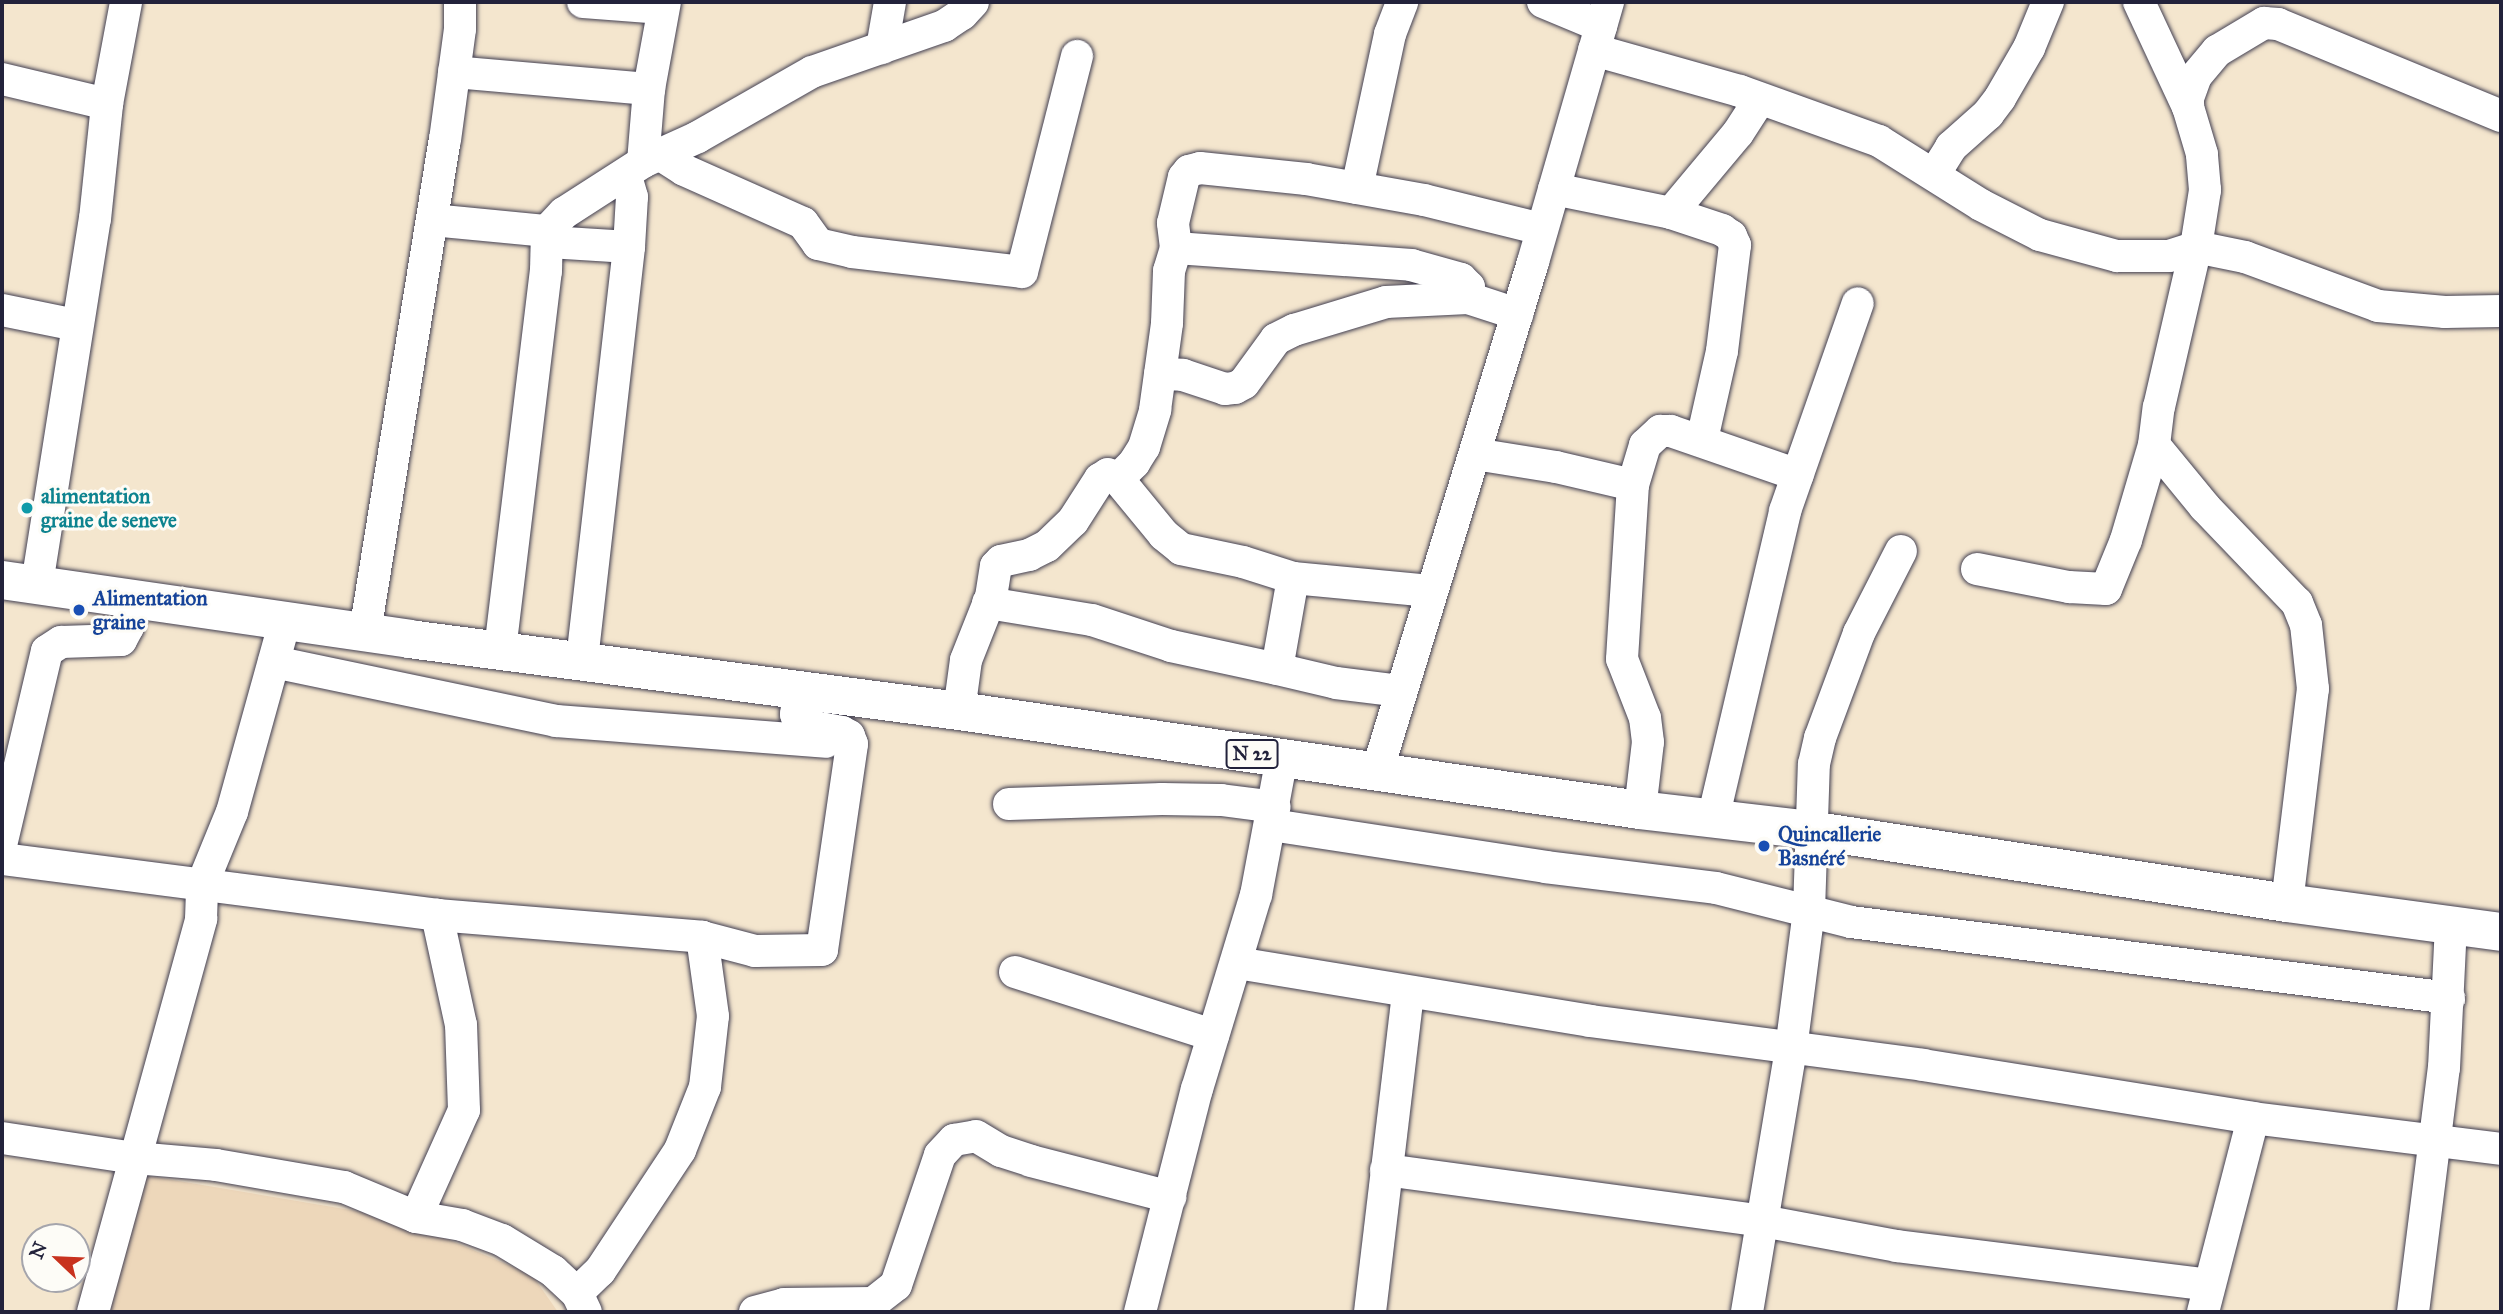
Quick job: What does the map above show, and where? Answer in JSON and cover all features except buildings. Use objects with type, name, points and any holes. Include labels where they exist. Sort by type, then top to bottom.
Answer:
[{"type":"main road","name":"N 22","points":[[19,582],[365,632],[959,711],[1640,810],[1810,830],[2287,903],[2501,932]]},
{"type":"street","points":[[19,582],[76,325],[95,219],[107,104],[125,2]]},
{"type":"street","points":[[365,632],[432,220],[454,72],[460,2]]},
{"type":"street","points":[[582,660],[629,247],[632,197],[643,164],[649,89],[664,5],[583,2]]},
{"type":"street","points":[[882,48],[890,2]]},
{"type":"street","points":[[500,650],[548,236],[564,214],[643,164],[811,72],[944,26],[962,14],[973,2]]},
{"type":"street","points":[[1357,188],[1390,34],[1402,2]]},
{"type":"street","points":[[1543,2],[1760,99],[1879,141],[1935,173],[1981,205],[2040,235],[2117,256],[2169,256],[2196,247],[2265,264],[2327,290],[2378,306],[2445,312],[2501,311]]},
{"type":"street","points":[[1935,173],[1951,147],[1988,114],[2000,98],[2029,48],[2048,2]]},
{"type":"street","points":[[1977,569],[2069,587],[2106,589],[2126,540],[2154,445],[2158,407],[2196,247],[2205,190],[2204,170],[2188,107],[2139,2]]},
{"type":"street","points":[[2188,107],[2191,88],[2202,66],[2217,51],[2264,23],[2278,24],[2501,116]]},
{"type":"street","points":[[1377,772],[1430,592],[1475,454],[1601,26]]},
{"type":"street","points":[[643,164],[684,170],[803,223],[817,244],[852,252],[1023,272],[1077,56]]},
{"type":"street","points":[[454,72],[649,89]]},
{"type":"street","points":[[2,79],[107,104]]},
{"type":"street","points":[[1671,213],[1738,133],[1760,99]]},
{"type":"street","points":[[1118,478],[1134,463],[1144,447],[1155,410],[1167,323],[1169,271],[1176,248],[1173,223],[1187,173],[1196,168],[1306,179],[1424,200],[1541,229]]},
{"type":"street","points":[[1554,189],[1671,213],[1722,230],[1731,236],[1735,245],[1722,351],[1702,440]]},
{"type":"street","points":[[432,220],[629,247]]},
{"type":"street","points":[[1176,248],[1411,265],[1461,279],[1469,287],[1468,298]]},
{"type":"street","points":[[1160,374],[1184,375],[1225,389],[1235,388],[1244,383],[1259,365],[1273,341],[1294,330],[1386,302],[1468,298],[1517,314]]},
{"type":"street","points":[[1713,818],[1779,536],[1858,303]]},
{"type":"street","points":[[2,310],[76,325]]},
{"type":"street","points":[[1640,810],[1648,742],[1645,718],[1622,659],[1633,485],[1645,445],[1660,431],[1671,430],[1798,475]]},
{"type":"street","points":[[2154,445],[2205,507],[2297,603],[2306,625],[2313,689],[2287,903]]},
{"type":"street","points":[[1475,454],[1556,467],[1633,485]]},
{"type":"street","points":[[959,711],[966,660],[988,603],[994,572],[1000,561],[1029,555],[1047,546],[1073,521],[1100,479],[1108,474],[1118,478],[1164,535],[1181,549],[1243,562],[1293,578],[1430,592]]},
{"type":"street","points":[[1747,1312],[1791,1049],[1809,911],[1814,764],[1820,738],[1859,634],[1901,551]]},
{"type":"street","points":[[1277,669],[1293,578]]},
{"type":"street","points":[[2,841],[33,712],[38,677],[47,651],[61,642],[121,640],[128,627],[132,599]]},
{"type":"street","points":[[988,603],[1092,620],[1171,646],[1322,681],[1400,691]]},
{"type":"street","points":[[93,1312],[201,919],[202,885],[232,812],[285,621]]},
{"type":"street","points":[[274,662],[556,721],[852,744]]},
{"type":"street","points":[[2,859],[437,915],[702,937],[755,951],[822,950],[852,744],[849,736],[842,732],[799,724],[796,715],[800,690]]},
{"type":"street","points":[[1140,1312],[1213,1035],[1237,963],[1273,816],[1283,758]]},
{"type":"street","points":[[1009,804],[1162,799],[1221,800],[1273,816],[1545,867],[1716,888],[1852,922],[2449,998]]},
{"type":"street","points":[[416,1217],[464,1110],[461,1025],[437,915]]},
{"type":"street","points":[[2413,1312],[2436,1139],[2449,998],[2451,924]]},
{"type":"street","points":[[2,1138],[135,1158],[216,1165],[344,1187],[416,1217],[462,1225],[502,1240],[553,1271],[582,1303],[600,1271],[680,1150],[705,1087],[713,1016],[702,937]]},
{"type":"street","points":[[1237,963],[1408,993],[1791,1049],[1923,1065],[2253,1118],[2501,1149]]},
{"type":"street","points":[[1015,972],[1213,1035]]},
{"type":"street","points":[[1370,1312],[1408,993]]},
{"type":"street","points":[[1386,1170],[1762,1221],[2206,1299],[2253,1118]]},
{"type":"street","points":[[755,1312],[784,1304],[836,1309],[873,1303],[896,1285],[940,1155],[954,1140],[976,1136],[1001,1151],[1031,1161],[1170,1196]]},
{"type":"shaded area","points":[[143,1175],[398,1218],[532,1275],[558,1312],[102,1312]]},
{"type":"place","name":"alimentation graine de seneve","points":[[27,508]]},
{"type":"place","name":"Alimentation graine","points":[[79,610]]},
{"type":"place","name":"Quincallerie Basnéré","points":[[1764,846]]}]
